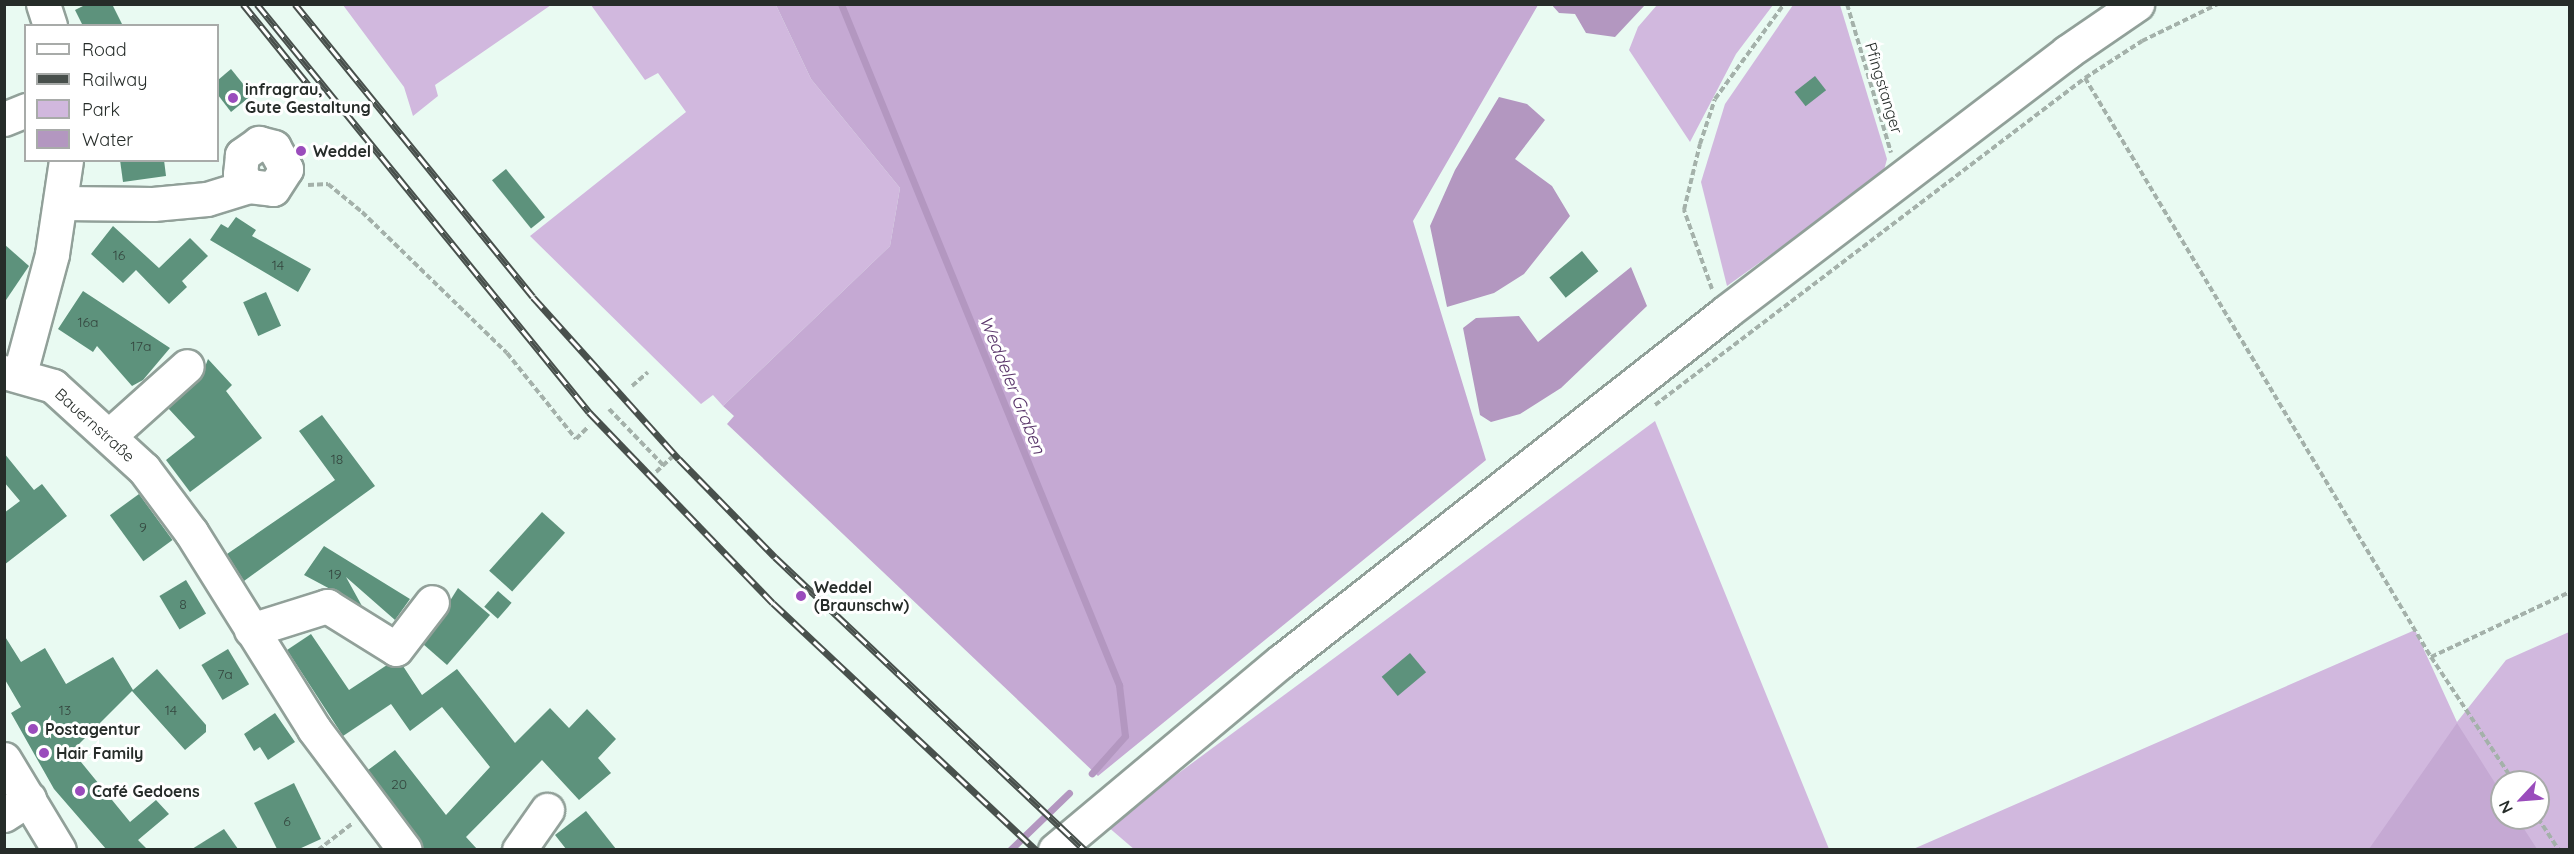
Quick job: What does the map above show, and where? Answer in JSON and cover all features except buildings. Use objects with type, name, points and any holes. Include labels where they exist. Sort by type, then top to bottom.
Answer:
[{"type":"street","points":[[43,4],[49,24]]},
{"type":"street","points":[[1055,849],[1156,762],[1726,312],[1905,174],[2137,4]]},
{"type":"street","points":[[4,119],[24,111]]},
{"type":"street","name":"Bauernstraße","points":[[66,162],[63,203],[12,372],[53,386],[110,435],[174,507],[251,630],[373,809],[405,849]]},
{"type":"street","points":[[63,203],[153,204],[207,199],[249,186],[264,191],[284,178]]},
{"type":"street","points":[[110,435],[187,366]]},
{"type":"street","points":[[251,630],[327,606],[396,649],[432,602]]},
{"type":"street","points":[[4,759],[17,807],[59,849]]},
{"type":"street","points":[[519,849],[547,810]]},
{"type":"path","points":[[1726,312],[1713,293],[1684,210],[1715,99],[1784,4]]},
{"type":"path","name":"Pfingstanger","points":[[1847,4],[1891,153],[1905,174]]},
{"type":"path","points":[[2098,99],[2431,657],[2506,770]]},
{"type":"path","points":[[284,178],[328,184],[362,212],[507,353],[576,439],[589,426]]},
{"type":"path","points":[[632,386],[648,372]]},
{"type":"path","points":[[609,409],[663,465]]},
{"type":"path","points":[[656,472],[672,457]]},
{"type":"path","points":[[2431,657],[2570,592]]},
{"type":"path","points":[[318,849],[373,809]]},
{"type":"path","points":[[2546,830],[2559,849]]},
{"type":"green space","points":[[343,5],[551,5],[435,85],[438,96],[413,116],[404,87]]},
{"type":"green space","points":[[591,5],[776,5],[811,79],[900,188],[890,246],[723,406],[713,395],[701,404],[530,236],[686,112],[658,73],[645,80]]},
{"type":"green space","points":[[1657,5],[1773,5],[1736,54],[1690,142],[1629,50],[1638,27]]},
{"type":"green space","points":[[1793,5],[1840,5],[1887,159],[1883,174],[1727,286],[1701,182],[1725,104]]},
{"type":"green space","points":[[1655,421],[1829,849],[1135,850],[1107,826]]},
{"type":"green space","points":[[2415,630],[2457,722],[2506,660],[2569,632],[2569,849],[1911,850]]},
{"type":"shaded area","points":[[776,5],[1538,5],[1413,221],[1486,460],[1098,776],[727,424],[734,416],[723,406],[890,246],[900,188],[811,79]]},
{"type":"shaded area","points":[[2457,723],[2490,775],[2490,830],[2525,830],[2537,849],[2369,849]]},
{"type":"water","points":[[1551,4],[1645,5],[1615,37],[1586,33],[1575,14],[1559,13]]},
{"type":"water","points":[[1499,97],[1527,104],[1545,120],[1515,159],[1552,186],[1570,216],[1524,274],[1494,293],[1447,307],[1430,226],[1455,170]]},
{"type":"water","points":[[1631,267],[1647,306],[1561,388],[1520,414],[1491,422],[1480,415],[1463,328],[1476,318],[1519,316],[1538,342]]},
{"type":"waterway","name":"Weddeler Graben","points":[[841,4],[1119,685],[1125,736],[1092,773]]},
{"type":"waterway","name":"Weddeler Graben","points":[[1010,850],[1069,793]]},
{"type":"railway","points":[[243,4],[310,87]]},
{"type":"railway","points":[[257,4],[589,412],[773,603],[1036,850]]},
{"type":"railway","points":[[295,4],[533,297],[679,459],[775,557],[1085,850]]},
{"type":"place","name":"infragrau, Gute Gestaltung","points":[[233,98]]},
{"type":"place","name":"Weddel","points":[[301,151]]},
{"type":"place","name":"Weddel (Braunschw)","points":[[801,596]]},
{"type":"place","name":"Postagentur","points":[[33,729]]},
{"type":"place","name":"Hair Family","points":[[44,753]]},
{"type":"place","name":"Café Gedoens","points":[[80,791]]}]
